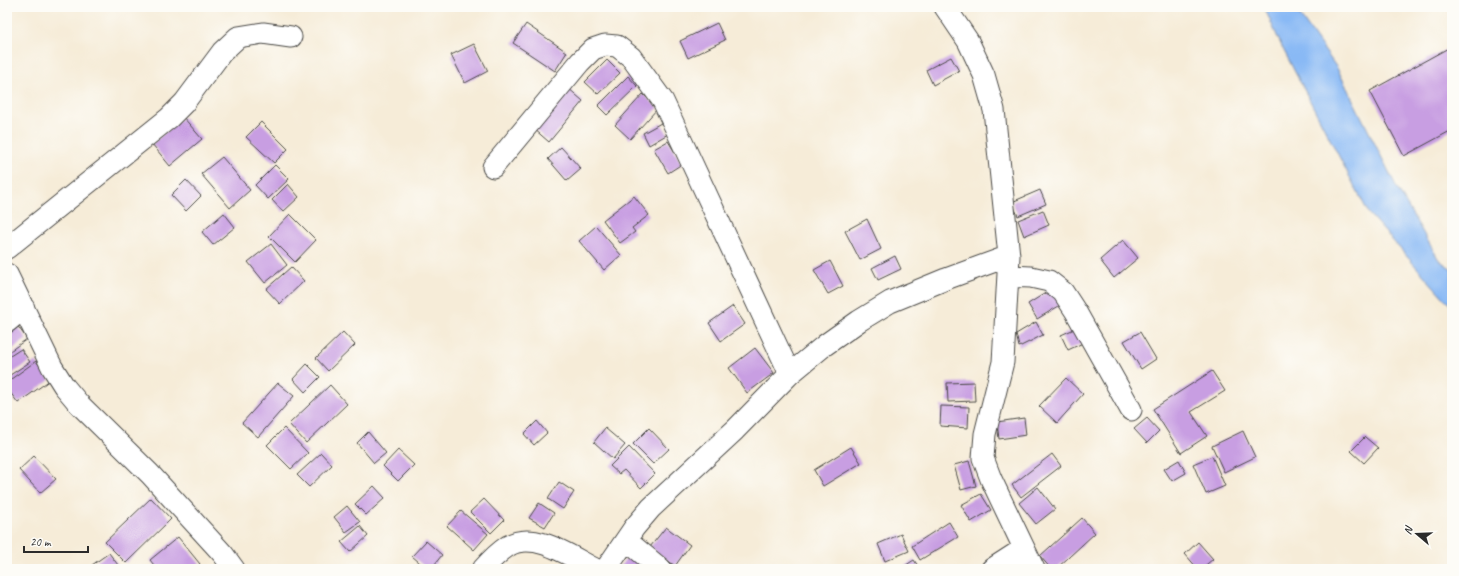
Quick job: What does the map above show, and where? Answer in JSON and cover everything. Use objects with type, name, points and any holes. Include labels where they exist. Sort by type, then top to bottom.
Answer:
[{"type":"street","points":[[945,7],[968,41],[984,75],[994,110],[1008,266],[1003,362],[985,434],[983,458],[991,480],[1023,549],[1034,569]]},
{"type":"street","points":[[7,248],[169,118],[184,103],[222,52],[238,37],[263,33],[291,37]]},
{"type":"street","points":[[493,166],[593,49],[605,45],[617,46],[631,57],[663,101],[790,374]]},
{"type":"street","points":[[606,569],[626,540],[652,508],[735,430],[790,374],[825,345],[859,321],[890,302],[946,279],[1008,266],[1031,277],[1049,281],[1063,292],[1076,312],[1131,410]]},
{"type":"street","points":[[7,274],[52,367],[64,386],[79,404],[150,474],[234,569]]},
{"type":"street","points":[[7,322],[24,308]]},
{"type":"street","points":[[626,540],[661,569]]},
{"type":"street","points":[[483,569],[509,546],[523,541],[540,542],[595,569]]},
{"type":"street","points":[[992,569],[1023,549]]},
{"type":"water","points":[[1264,7],[1294,7],[1337,68],[1398,190],[1439,260],[1452,269],[1452,307],[1369,214],[1283,49]]},
{"type":"building","points":[[717,23],[725,40],[688,58],[680,41]]},
{"type":"building","points":[[526,24],[567,52],[555,71],[513,43]]},
{"type":"building","points":[[474,44],[488,71],[465,83],[451,55]]},
{"type":"building","points":[[1452,46],[1452,130],[1404,156],[1370,91]]},
{"type":"building","points":[[951,57],[959,71],[933,85],[926,70]]},
{"type":"building","points":[[607,60],[620,73],[598,94],[585,82]]},
{"type":"building","points":[[628,76],[637,86],[607,115],[598,106]]},
{"type":"building","points":[[567,87],[583,101],[549,142],[533,128]]},
{"type":"building","points":[[643,94],[658,108],[630,139],[615,125]]},
{"type":"building","points":[[183,117],[202,139],[170,166],[152,144]]},
{"type":"building","points":[[261,122],[288,149],[274,163],[246,137]]},
{"type":"building","points":[[661,123],[668,134],[649,145],[643,133]]},
{"type":"building","points":[[668,141],[682,164],[668,173],[654,149]]},
{"type":"building","points":[[561,147],[581,169],[567,181],[548,159]]},
{"type":"building","points":[[222,157],[250,190],[230,208],[201,174]]},
{"type":"building","points":[[275,165],[289,179],[268,199],[255,185]]},
{"type":"building","points":[[186,180],[201,196],[186,211],[171,195]]},
{"type":"building","points":[[288,184],[299,197],[283,212],[272,200]]},
{"type":"building","points":[[1040,190],[1046,204],[1018,216],[1012,202]]},
{"type":"building","points":[[634,196],[649,215],[632,228],[635,232],[620,243],[603,220]]},
{"type":"building","points":[[1043,210],[1049,225],[1024,236],[1018,220]]},
{"type":"building","points":[[224,213],[235,227],[213,245],[202,232]]},
{"type":"building","points":[[290,214],[316,240],[295,262],[269,236]]},
{"type":"building","points":[[867,219],[881,249],[860,260],[845,231]]},
{"type":"building","points":[[596,226],[621,255],[604,270],[579,241]]},
{"type":"building","points":[[1123,240],[1138,258],[1114,278],[1100,260]]},
{"type":"building","points":[[271,244],[287,265],[265,283],[248,262]]},
{"type":"building","points":[[895,256],[901,269],[878,280],[872,268]]},
{"type":"building","points":[[830,261],[843,286],[828,294],[814,270]]},
{"type":"building","points":[[291,267],[304,281],[280,304],[266,289]]},
{"type":"building","points":[[1055,287],[1064,303],[1037,319],[1028,304]]},
{"type":"building","points":[[733,306],[745,324],[721,341],[709,323]]},
{"type":"building","points":[[14,321],[27,339],[7,353],[7,327]]},
{"type":"building","points":[[1036,322],[1043,335],[1019,347],[1016,334]]},
{"type":"building","points":[[1081,326],[1087,341],[1068,350],[1061,335]]},
{"type":"building","points":[[343,332],[355,345],[328,371],[316,358]]},
{"type":"building","points":[[1140,332],[1156,359],[1141,369],[1124,341]]},
{"type":"building","points":[[755,348],[774,373],[747,393],[729,368]]},
{"type":"building","points":[[21,349],[30,362],[7,377],[7,358]]},
{"type":"building","points":[[36,361],[50,380],[18,403],[7,388],[7,382]]},
{"type":"building","points":[[307,364],[320,377],[305,392],[293,379]]},
{"type":"building","points":[[1212,371],[1225,391],[1191,412],[1207,436],[1181,453],[1153,409]]},
{"type":"building","points":[[1066,378],[1083,394],[1057,423],[1039,406]]},
{"type":"building","points":[[974,382],[975,401],[948,402],[947,383]]},
{"type":"building","points":[[278,383],[294,396],[258,437],[242,423]]},
{"type":"building","points":[[330,385],[347,404],[306,443],[289,424]]},
{"type":"building","points":[[941,406],[969,407],[968,428],[940,426]]},
{"type":"building","points":[[1024,418],[1026,435],[999,439],[997,422]]},
{"type":"building","points":[[1147,418],[1159,431],[1147,443],[1134,429]]},
{"type":"building","points":[[537,421],[547,433],[534,445],[524,434]]},
{"type":"building","points":[[284,428],[308,453],[291,469],[267,445]]},
{"type":"building","points":[[605,428],[625,445],[613,459],[594,442]]},
{"type":"building","points":[[649,428],[669,449],[653,464],[633,444]]},
{"type":"building","points":[[1243,431],[1255,457],[1224,472],[1212,446]]},
{"type":"building","points":[[368,432],[386,453],[374,463],[357,443]]},
{"type":"building","points":[[1365,437],[1378,448],[1364,463],[1351,451]]},
{"type":"building","points":[[629,447],[655,474],[641,488],[624,470],[619,474],[610,466]]},
{"type":"building","points":[[851,447],[861,463],[823,486],[814,470]]},
{"type":"building","points":[[398,450],[414,465],[398,481],[383,466]]},
{"type":"building","points":[[321,453],[332,465],[309,487],[297,475]]},
{"type":"building","points":[[1052,454],[1061,466],[1021,497],[1012,485]]},
{"type":"building","points":[[34,456],[56,479],[40,493],[19,470]]},
{"type":"building","points":[[1212,456],[1225,486],[1206,494],[1193,464]]},
{"type":"building","points":[[1179,460],[1186,473],[1172,481],[1164,469]]},
{"type":"building","points":[[969,461],[976,486],[961,490],[954,465]]},
{"type":"building","points":[[559,482],[574,492],[563,509],[548,499]]},
{"type":"building","points":[[374,486],[385,498],[366,515],[355,504]]},
{"type":"building","points":[[1038,487],[1055,509],[1036,524],[1019,503]]},
{"type":"building","points":[[981,494],[991,510],[971,522],[961,505]]},
{"type":"building","points":[[151,498],[171,519],[126,563],[105,542]]},
{"type":"building","points":[[484,499],[504,520],[491,533],[470,512]]},
{"type":"building","points":[[539,503],[554,513],[545,527],[529,518]]},
{"type":"building","points":[[347,506],[360,522],[346,532],[334,517]]},
{"type":"building","points":[[461,511],[488,534],[474,550],[447,526]]},
{"type":"building","points":[[1082,518],[1095,533],[1056,569],[1051,569],[1040,556]]},
{"type":"building","points":[[949,522],[958,537],[920,560],[912,546]]},
{"type":"building","points":[[360,526],[368,536],[350,552],[341,542]]},
{"type":"building","points":[[666,527],[690,545],[675,566],[650,547]]},
{"type":"building","points":[[901,534],[909,551],[885,561],[878,544]]},
{"type":"building","points":[[178,537],[200,564],[195,569],[157,569],[150,560]]},
{"type":"building","points":[[426,541],[442,555],[431,569],[427,569],[412,556]]},
{"type":"building","points":[[1198,542],[1213,559],[1201,569],[1198,569],[1185,554]]},
{"type":"building","points":[[109,553],[121,569],[95,569],[92,565]]},
{"type":"building","points":[[631,554],[646,569],[617,569]]},
{"type":"building","points":[[914,560],[920,569],[900,569]]}]
